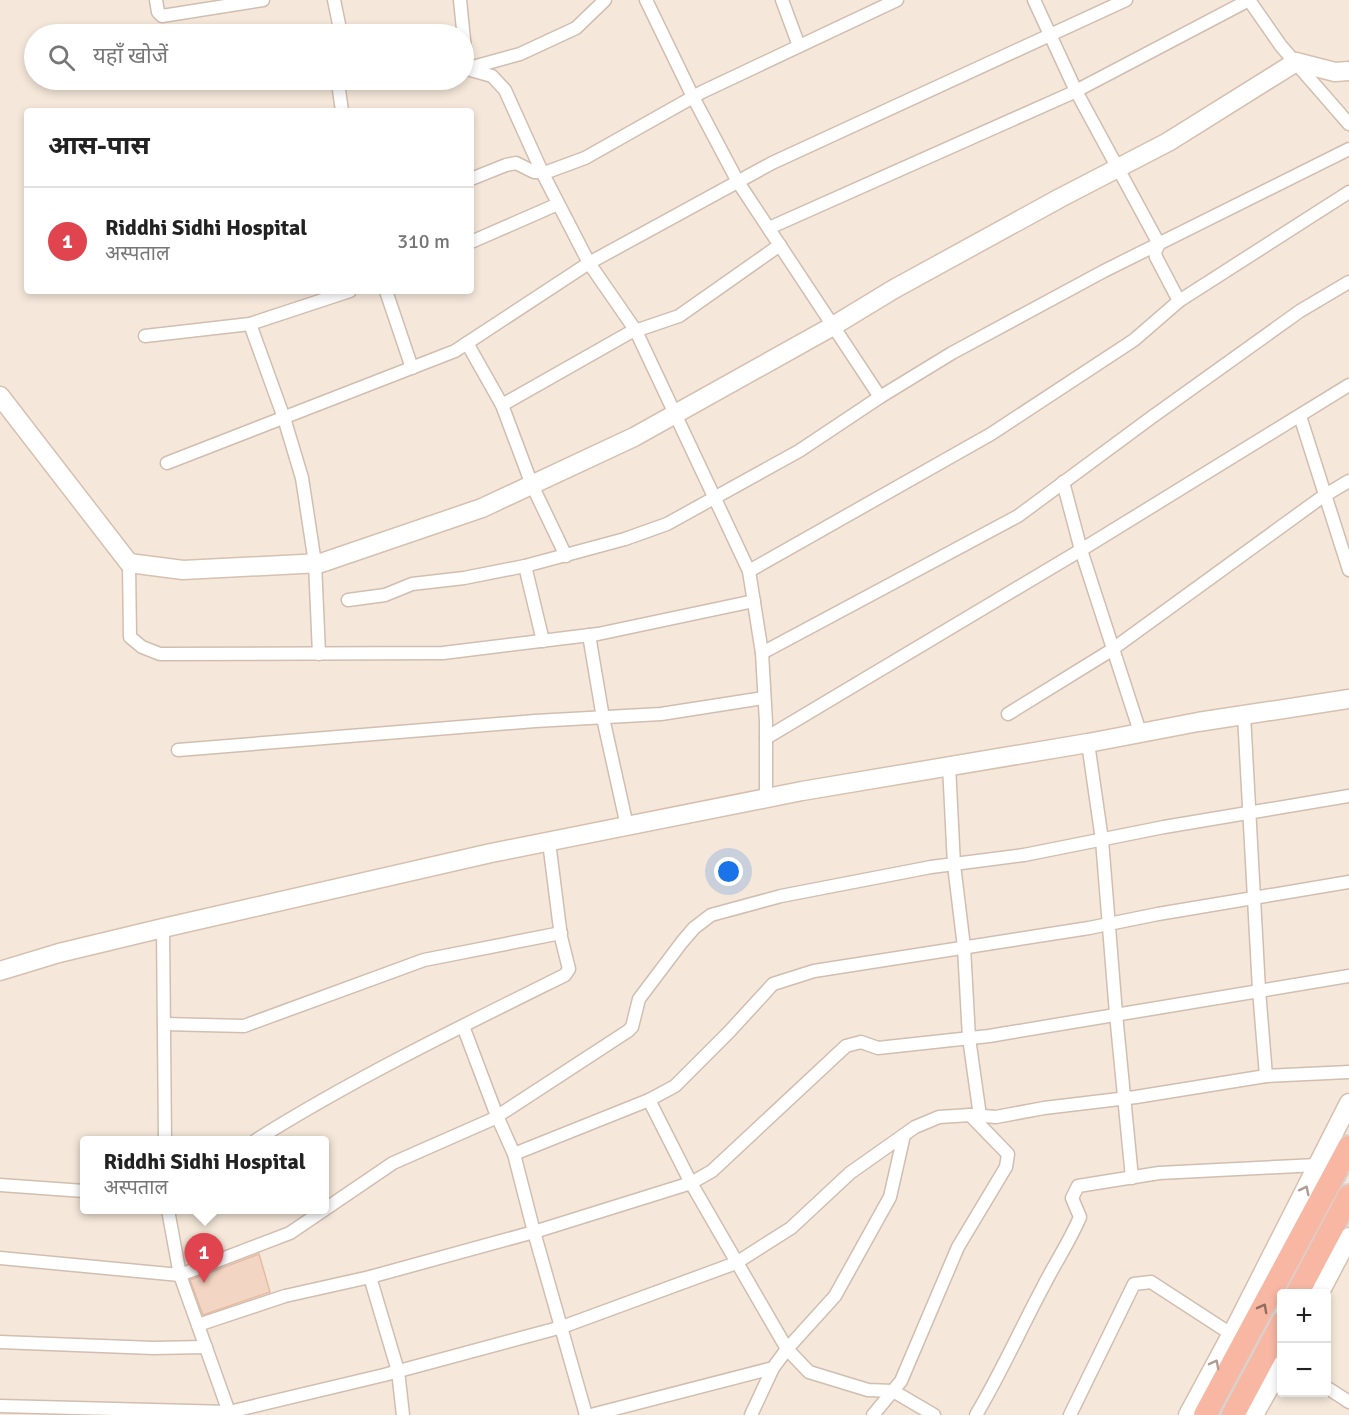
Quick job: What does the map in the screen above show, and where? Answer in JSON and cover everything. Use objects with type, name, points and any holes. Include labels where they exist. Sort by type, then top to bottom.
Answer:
[{"type":"highway","points":[[1205,1415],[1349,1147]]},
{"type":"highway","points":[[1302,1289],[1334,1263],[1349,1196]]},
{"type":"highway","points":[[1233,1415],[1277,1331]]},
{"type":"street","points":[[156,0],[158,12],[162,16],[263,0]]},
{"type":"street","points":[[334,0],[338,24]]},
{"type":"street","points":[[460,0],[462,24]]},
{"type":"street","points":[[474,67],[520,54],[576,28],[605,0]]},
{"type":"street","points":[[646,0],[693,97],[738,182],[880,397]]},
{"type":"street","points":[[782,0],[799,46]]},
{"type":"street","points":[[474,178],[506,165],[516,164],[534,172],[547,172],[585,158],[693,97],[897,0]]},
{"type":"street","points":[[1034,0],[1076,91],[1159,244]]},
{"type":"street","points":[[167,463],[455,351],[589,263],[772,163],[1126,0]]},
{"type":"street","points":[[769,228],[1076,91],[1249,0],[1281,46],[1349,124]]},
{"type":"street","points":[[129,563],[183,570],[321,563],[482,508],[633,437],[675,414],[833,326],[894,289],[1168,142],[1296,62],[1335,72],[1349,71]]},
{"type":"street","points":[[474,71],[492,76],[505,90],[542,172],[589,263],[636,331],[749,571],[762,653],[766,798]]},
{"type":"street","points":[[339,90],[342,108]]},
{"type":"street","points":[[348,600],[386,595],[412,584],[464,578],[525,566],[625,539],[667,524],[799,451],[952,353],[1104,271],[1349,149]]},
{"type":"street","points":[[749,571],[991,434],[1134,340],[1179,302],[1349,192]]},
{"type":"street","points":[[474,241],[558,204]]},
{"type":"street","points":[[1159,244],[1155,252],[1156,257],[1179,302]]},
{"type":"street","points":[[502,405],[636,331],[679,316],[780,245]]},
{"type":"street","points":[[762,653],[1018,516],[1300,311],[1349,282]]},
{"type":"street","points":[[145,336],[250,324],[341,294]]},
{"type":"street","points":[[387,294],[412,368]]},
{"type":"street","points":[[250,324],[284,418],[302,478],[315,563],[319,654]]},
{"type":"street","points":[[467,343],[502,405],[531,485],[566,556]]},
{"type":"street","points":[[766,738],[1349,385]]},
{"type":"street","points":[[0,396],[129,563],[130,638],[142,647],[160,654],[442,653],[589,635],[754,601]]},
{"type":"street","points":[[1300,416],[1349,570]]},
{"type":"street","points":[[1008,714],[1113,648],[1325,495],[1349,481]]},
{"type":"street","points":[[1063,482],[1081,549],[1140,732]]},
{"type":"street","points":[[525,566],[543,641]]},
{"type":"street","points":[[589,635],[603,718],[627,826]]},
{"type":"street","points":[[178,750],[661,714],[765,698]]},
{"type":"street","points":[[0,971],[59,953],[398,873],[627,826],[949,765],[1349,699]]},
{"type":"street","points":[[1244,715],[1266,1076]]},
{"type":"street","points":[[1088,743],[1102,840],[1132,1178]]},
{"type":"street","points":[[873,1415],[901,1381],[958,1247],[1006,1167],[1008,1154],[975,1115],[964,947],[954,865],[949,765]]},
{"type":"street","points":[[329,1206],[393,1163],[497,1116],[628,1031],[632,1027],[639,999],[682,942],[705,918],[781,896],[931,867],[1024,855],[1349,796]]},
{"type":"street","points":[[262,1136],[306,1109],[565,975],[569,969],[561,933],[549,842]]},
{"type":"street","points":[[514,1154],[650,1100],[675,1086],[773,984],[814,971],[1109,924],[1349,882]]},
{"type":"street","points":[[163,928],[165,1136]]},
{"type":"street","points":[[164,1024],[244,1026],[424,960],[561,933]]},
{"type":"street","points":[[198,1325],[285,1296],[370,1277],[534,1232],[692,1183],[712,1171],[846,1046],[861,1042],[878,1048],[969,1038],[1349,976]]},
{"type":"street","points":[[463,1026],[514,1154],[586,1415]]},
{"type":"street","points":[[0,1406],[229,1413],[562,1327],[736,1263],[791,1228],[850,1173],[915,1127],[939,1117],[975,1115],[996,1117],[1266,1076],[1349,1072]]},
{"type":"street","points":[[650,1100],[736,1263],[787,1349],[809,1372],[868,1390],[893,1391],[933,1415]]},
{"type":"street","points":[[1188,1415],[1349,1103]]},
{"type":"street","points":[[751,1415],[772,1368],[835,1296],[890,1197],[904,1135]]},
{"type":"street","points":[[976,1415],[999,1377],[1043,1287],[1073,1234],[1080,1217],[1072,1198],[1078,1186],[1160,1173],[1317,1165]]},
{"type":"street","points":[[0,1185],[80,1191]]},
{"type":"street","points":[[169,1214],[180,1275],[229,1413]]},
{"type":"street","points":[[0,1258],[180,1275],[290,1233],[318,1214]]},
{"type":"street","points":[[1321,1289],[1349,1237]]},
{"type":"street","points":[[370,1277],[398,1371],[403,1415]]},
{"type":"street","points":[[1070,1415],[1134,1284],[1151,1282],[1231,1334]]},
{"type":"street","points":[[0,1342],[153,1348],[206,1347]]},
{"type":"street","points":[[591,1415],[772,1368]]},
{"type":"street","points":[[1254,1415],[1277,1372]]},
{"type":"street","points":[[1331,1391],[1349,1402]]},
{"type":"shaded area","points":[[0,0],[1349,0],[1349,1415],[0,1415]]},
{"type":"building","points":[[259,1254],[270,1292],[203,1315],[190,1280]]},
{"type":"place","name":"Riddhi Sidhi Hospital","points":[[204,1283]]}]
